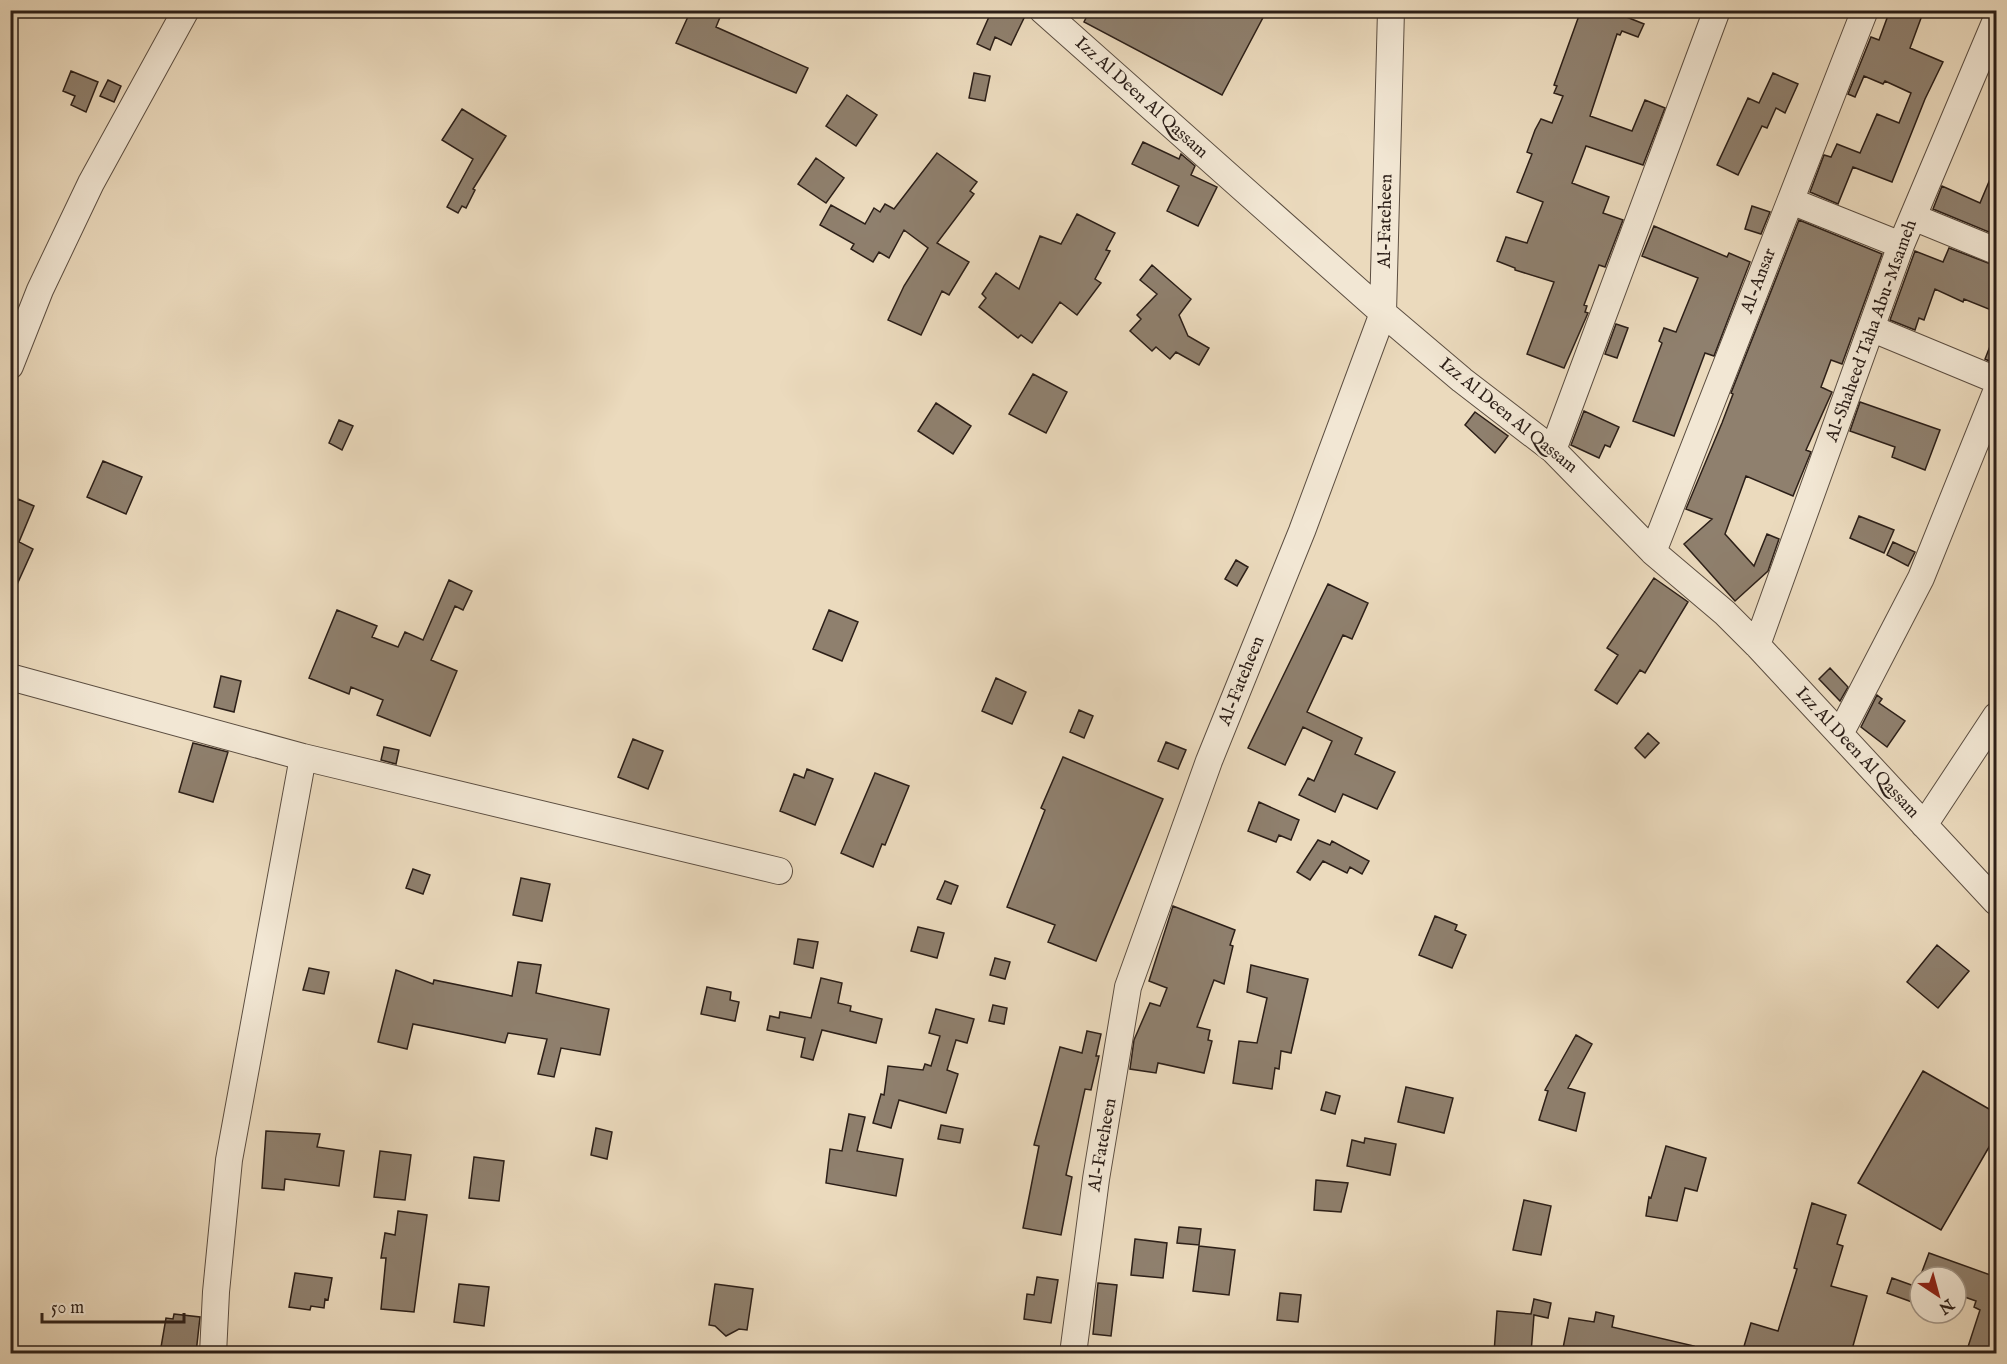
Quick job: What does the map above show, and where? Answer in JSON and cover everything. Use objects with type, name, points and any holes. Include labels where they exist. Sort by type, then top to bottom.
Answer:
[{"type":"street","points":[[10,366],[40,290],[91,183],[186,10]]},
{"type":"street","name":"Izz Al Deen Al Qassam","points":[[1042,10],[1383,313],[1462,380],[1553,450],[1653,552],[1725,613],[1757,645],[1996,902]]},
{"type":"street","name":"Al-Fateheen","points":[[1074,1353],[1096,1179],[1128,987],[1209,761],[1302,531],[1383,313],[1391,10]]},
{"type":"street","points":[[1553,450],[1717,10]]},
{"type":"street","name":"Al-Ansar","points":[[1653,552],[1865,10]]},
{"type":"street","name":"Al-Shaheed Taha Abu-Msameh","points":[[1757,645],[1873,329],[1901,245],[1996,20]]},
{"type":"street","points":[[1791,201],[1901,245]]},
{"type":"street","points":[[1913,217],[1996,250]]},
{"type":"street","points":[[1873,329],[1996,380]]},
{"type":"street","points":[[1840,734],[1921,579],[1996,392]]},
{"type":"street","points":[[10,677],[303,757],[779,871]]},
{"type":"street","points":[[1924,825],[1996,716]]},
{"type":"street","points":[[213,1353],[216,1292],[229,1160],[303,757]]},
{"type":"building","points":[[691,10],[723,10],[716,27],[808,68],[796,93],[676,43]]},
{"type":"building","points":[[992,10],[1015,10],[1025,16],[1011,45],[995,37],[990,50],[977,44]]},
{"type":"building","points":[[1090,10],[1267,10],[1222,95],[1084,22]]},
{"type":"building","points":[[1581,10],[1626,10],[1624,16],[1644,24],[1638,37],[1622,31],[1620,35],[1617,34],[1590,116],[1632,131],[1645,100],[1665,108],[1643,165],[1586,146],[1572,183],[1609,197],[1603,213],[1623,220],[1605,267],[1599,265],[1584,305],[1587,306],[1585,312],[1588,313],[1564,368],[1527,354],[1554,282],[1515,270],[1497,261],[1506,237],[1527,243],[1543,202],[1517,192],[1532,154],[1527,152],[1535,130],[1541,119],[1552,123],[1563,96],[1554,93],[1557,86],[1554,85]]},
{"type":"building","points":[[1890,10],[1924,10],[1910,48],[1943,62],[1925,99],[1892,182],[1853,167],[1838,204],[1810,192],[1824,155],[1831,157],[1837,144],[1860,153],[1877,114],[1899,123],[1911,93],[1885,81],[1883,84],[1864,76],[1855,97],[1848,94],[1871,37],[1879,40]]},
{"type":"building","points":[[71,71],[98,82],[86,112],[71,105],[75,96],[63,91]]},
{"type":"building","points":[[974,73],[990,76],[985,101],[969,98]]},
{"type":"building","points":[[1773,73],[1798,84],[1785,113],[1776,108],[1767,128],[1762,126],[1738,175],[1717,165],[1748,98],[1759,103]]},
{"type":"building","points":[[108,80],[121,86],[114,102],[100,96]]},
{"type":"building","points":[[847,95],[877,115],[856,146],[826,126]]},
{"type":"building","points":[[462,109],[506,136],[473,189],[475,190],[466,208],[462,206],[458,213],[447,207],[473,159],[442,140]]},
{"type":"building","points":[[1143,142],[1179,159],[1181,154],[1195,166],[1191,175],[1217,187],[1198,226],[1167,211],[1179,186],[1132,164]]},
{"type":"building","points":[[937,153],[977,182],[970,191],[974,194],[937,243],[969,262],[949,295],[942,291],[921,335],[888,320],[904,286],[928,248],[904,230],[889,258],[879,252],[873,262],[851,249],[854,244],[820,225],[831,205],[865,224],[874,208],[880,212],[885,204],[894,209]]},
{"type":"building","points":[[816,158],[844,178],[826,203],[798,184]]},
{"type":"building","points":[[1996,165],[1996,235],[1933,209],[1942,186],[1980,203]]},
{"type":"building","points":[[1752,206],[1770,212],[1761,234],[1745,229]]},
{"type":"building","points":[[1077,214],[1115,233],[1106,250],[1110,251],[1095,279],[1101,283],[1077,315],[1060,302],[1032,343],[1021,335],[1018,338],[979,307],[986,298],[982,294],[996,273],[1019,289],[1040,236],[1061,244]]},
{"type":"building","points":[[1799,220],[1882,254],[1842,364],[1831,360],[1821,387],[1832,392],[1806,450],[1811,452],[1793,496],[1746,476],[1725,534],[1754,566],[1767,534],[1779,539],[1768,571],[1735,601],[1684,544],[1712,519],[1686,509],[1722,423],[1733,394],[1731,393]]},
{"type":"building","points":[[1654,226],[1727,257],[1729,253],[1750,262],[1714,356],[1705,353],[1674,436],[1633,421],[1662,343],[1659,341],[1664,328],[1676,332],[1698,278],[1642,256]]},
{"type":"building","points":[[1949,248],[1996,266],[1996,312],[1964,299],[1963,302],[1935,289],[1924,320],[1919,318],[1915,330],[1890,320],[1915,251],[1943,262]]},
{"type":"building","points":[[1152,265],[1191,299],[1179,315],[1188,336],[1209,348],[1199,365],[1176,352],[1170,359],[1156,347],[1152,351],[1130,331],[1141,319],[1137,315],[1157,294],[1140,280]]},
{"type":"building","points":[[1616,324],[1628,328],[1617,358],[1605,354]]},
{"type":"building","points":[[1996,331],[1996,364],[1985,359]]},
{"type":"building","points":[[1033,374],[1067,392],[1046,433],[1009,414]]},
{"type":"building","points":[[1860,402],[1940,430],[1925,470],[1892,457],[1895,447],[1850,431]]},
{"type":"building","points":[[936,403],[971,426],[953,454],[918,431]]},
{"type":"building","points":[[1584,411],[1619,427],[1610,447],[1605,445],[1599,458],[1571,445]]},
{"type":"building","points":[[1475,412],[1508,436],[1495,453],[1465,425]]},
{"type":"building","points":[[339,420],[353,426],[342,450],[329,443]]},
{"type":"building","points":[[103,461],[142,477],[126,514],[87,497]]},
{"type":"building","points":[[18,499],[34,506],[19,542],[33,549],[10,600],[10,518]]},
{"type":"building","points":[[1859,516],[1894,530],[1884,553],[1850,538]]},
{"type":"building","points":[[1893,542],[1915,552],[1908,566],[1887,555]]},
{"type":"building","points":[[1236,560],[1248,567],[1237,586],[1225,579]]},
{"type":"building","points":[[1654,578],[1688,602],[1645,673],[1640,670],[1617,704],[1595,690],[1618,655],[1607,648]]},
{"type":"building","points":[[449,580],[472,591],[463,610],[455,606],[431,660],[457,671],[430,736],[377,715],[383,700],[351,687],[349,694],[309,678],[337,610],[377,626],[372,637],[398,647],[405,632],[423,640]]},
{"type":"building","points":[[1328,584],[1368,603],[1352,639],[1343,635],[1307,712],[1362,738],[1355,754],[1395,772],[1377,809],[1343,794],[1335,812],[1299,795],[1308,778],[1314,781],[1332,741],[1303,727],[1285,765],[1248,748]]},
{"type":"building","points":[[829,610],[858,622],[842,661],[813,649]]},
{"type":"building","points":[[1830,668],[1848,687],[1840,701],[1819,679]]},
{"type":"building","points":[[221,676],[241,681],[234,712],[214,707]]},
{"type":"building","points":[[996,678],[1026,692],[1012,724],[982,711]]},
{"type":"building","points":[[1877,695],[1882,699],[1879,703],[1905,721],[1887,747],[1861,727]]},
{"type":"building","points":[[1079,710],[1093,716],[1084,738],[1070,732]]},
{"type":"building","points":[[1648,733],[1659,743],[1645,758],[1635,748]]},
{"type":"building","points":[[633,739],[663,751],[648,789],[618,777]]},
{"type":"building","points":[[1166,742],[1186,750],[1178,769],[1158,761]]},
{"type":"building","points":[[193,743],[228,752],[213,802],[179,792]]},
{"type":"building","points":[[384,747],[399,750],[396,764],[381,760]]},
{"type":"building","points":[[1063,757],[1163,799],[1096,961],[1048,942],[1055,925],[1007,907],[1045,810],[1041,808]]},
{"type":"building","points":[[807,769],[833,779],[815,825],[780,811],[794,774],[804,778]]},
{"type":"building","points":[[875,773],[909,786],[885,845],[882,844],[873,867],[841,853]]},
{"type":"building","points":[[1259,802],[1299,820],[1291,840],[1279,835],[1276,842],[1248,831]]},
{"type":"building","points":[[1318,840],[1330,845],[1332,841],[1369,861],[1362,874],[1350,867],[1347,873],[1323,861],[1310,880],[1297,872]]},
{"type":"building","points":[[413,869],[430,875],[423,894],[406,888]]},
{"type":"building","points":[[521,878],[550,884],[542,921],[513,915]]},
{"type":"building","points":[[945,881],[958,886],[951,904],[937,899]]},
{"type":"building","points":[[1173,906],[1235,930],[1230,945],[1233,946],[1224,984],[1214,980],[1197,1027],[1210,1030],[1208,1040],[1212,1041],[1204,1073],[1158,1063],[1156,1073],[1130,1069],[1134,1040],[1150,1003],[1160,1006],[1167,988],[1149,981]]},
{"type":"building","points":[[1435,916],[1457,925],[1455,930],[1466,935],[1452,968],[1419,955]]},
{"type":"building","points":[[918,927],[944,933],[937,958],[911,951]]},
{"type":"building","points":[[798,939],[818,942],[813,968],[794,964]]},
{"type":"building","points":[[1937,945],[1969,971],[1938,1008],[1907,982]]},
{"type":"building","points":[[995,958],[1010,962],[1005,979],[990,975]]},
{"type":"building","points":[[518,962],[541,965],[536,993],[609,1009],[600,1055],[561,1048],[554,1077],[538,1074],[547,1039],[508,1033],[505,1043],[413,1024],[407,1049],[378,1042],[396,970],[433,984],[434,980],[512,996]]},
{"type":"building","points":[[1251,965],[1308,979],[1291,1053],[1281,1051],[1279,1069],[1275,1068],[1272,1089],[1233,1083],[1239,1041],[1257,1043],[1267,998],[1247,992]]},
{"type":"building","points":[[309,968],[329,972],[324,994],[303,990]]},
{"type":"building","points":[[821,978],[842,983],[838,1003],[851,1006],[850,1011],[882,1019],[876,1043],[822,1030],[813,1060],[801,1057],[805,1038],[767,1030],[770,1016],[779,1018],[780,1012],[811,1018]]},
{"type":"building","points":[[707,987],[731,992],[730,1000],[739,1002],[735,1021],[701,1014]]},
{"type":"building","points":[[993,1005],[1007,1008],[1004,1024],[989,1021]]},
{"type":"building","points":[[936,1009],[974,1019],[967,1043],[956,1040],[947,1070],[958,1074],[946,1113],[899,1100],[891,1128],[873,1123],[881,1094],[884,1095],[888,1066],[923,1070],[925,1064],[931,1066],[940,1036],[929,1033]]},
{"type":"building","points":[[1087,1031],[1101,1034],[1096,1056],[1099,1056],[1091,1090],[1085,1089],[1066,1175],[1072,1177],[1061,1235],[1023,1228],[1039,1146],[1034,1145],[1060,1047],[1082,1053]]},
{"type":"building","points":[[1576,1035],[1592,1044],[1568,1088],[1585,1093],[1576,1131],[1539,1120],[1548,1091],[1545,1090]]},
{"type":"building","points":[[1923,1071],[1996,1113],[1996,1135],[1941,1230],[1858,1183]]},
{"type":"building","points":[[1406,1087],[1453,1098],[1444,1133],[1398,1122]]},
{"type":"building","points":[[1326,1092],[1340,1096],[1335,1114],[1321,1110]]},
{"type":"building","points":[[849,1114],[865,1117],[857,1151],[903,1159],[896,1196],[826,1183],[830,1149],[842,1151]]},
{"type":"building","points":[[941,1125],[963,1129],[960,1143],[938,1139]]},
{"type":"building","points":[[596,1128],[612,1132],[607,1159],[591,1155]]},
{"type":"building","points":[[266,1131],[320,1134],[317,1147],[344,1151],[339,1186],[285,1179],[284,1190],[262,1188]]},
{"type":"building","points":[[1365,1138],[1396,1144],[1390,1175],[1347,1166],[1352,1140],[1364,1143]]},
{"type":"building","points":[[1666,1146],[1706,1158],[1697,1191],[1685,1188],[1677,1221],[1646,1216],[1649,1197],[1651,1198]]},
{"type":"building","points":[[380,1151],[411,1155],[405,1200],[374,1197]]},
{"type":"building","points":[[474,1157],[504,1161],[499,1201],[469,1198]]},
{"type":"building","points":[[1316,1180],[1348,1183],[1341,1212],[1314,1210]]},
{"type":"building","points":[[1524,1200],[1551,1206],[1541,1255],[1513,1250]]},
{"type":"building","points":[[1812,1203],[1846,1215],[1837,1244],[1843,1246],[1831,1286],[1867,1296],[1851,1353],[1742,1353],[1751,1323],[1778,1331],[1797,1269],[1794,1268]]},
{"type":"building","points":[[398,1211],[427,1215],[414,1312],[381,1309],[386,1258],[381,1258],[385,1233],[395,1235]]},
{"type":"building","points":[[1179,1227],[1201,1229],[1199,1245],[1177,1243]]},
{"type":"building","points":[[1135,1239],[1167,1243],[1163,1278],[1131,1275]]},
{"type":"building","points":[[1199,1246],[1235,1250],[1229,1295],[1193,1291]]},
{"type":"building","points":[[1929,1253],[1962,1265],[1924,1265]]},
{"type":"building","points":[[1968,1267],[1996,1277],[1996,1353],[1966,1353],[1980,1310],[1974,1307],[1976,1301],[1968,1298]]},
{"type":"building","points":[[295,1273],[332,1278],[328,1300],[325,1299],[324,1308],[311,1306],[310,1310],[289,1307]]},
{"type":"building","points":[[1037,1277],[1058,1280],[1051,1323],[1024,1319],[1027,1294],[1034,1295]]},
{"type":"building","points":[[1892,1278],[1908,1284],[1908,1301],[1887,1293]]},
{"type":"building","points":[[1098,1283],[1117,1285],[1111,1336],[1093,1334]]},
{"type":"building","points":[[459,1284],[489,1287],[484,1326],[454,1322]]},
{"type":"building","points":[[715,1284],[753,1289],[747,1330],[739,1329],[726,1336],[715,1326],[709,1325]]},
{"type":"building","points":[[1280,1293],[1301,1295],[1298,1322],[1277,1320]]},
{"type":"building","points":[[1534,1299],[1551,1303],[1548,1318],[1534,1315],[1531,1353],[1494,1353],[1497,1311],[1531,1314]]},
{"type":"building","points":[[1596,1312],[1614,1316],[1612,1327],[1694,1346],[1693,1353],[1562,1353],[1569,1318],[1594,1322]]},
{"type":"building","points":[[174,1314],[200,1317],[196,1353],[160,1353],[166,1318],[173,1319]]}]
